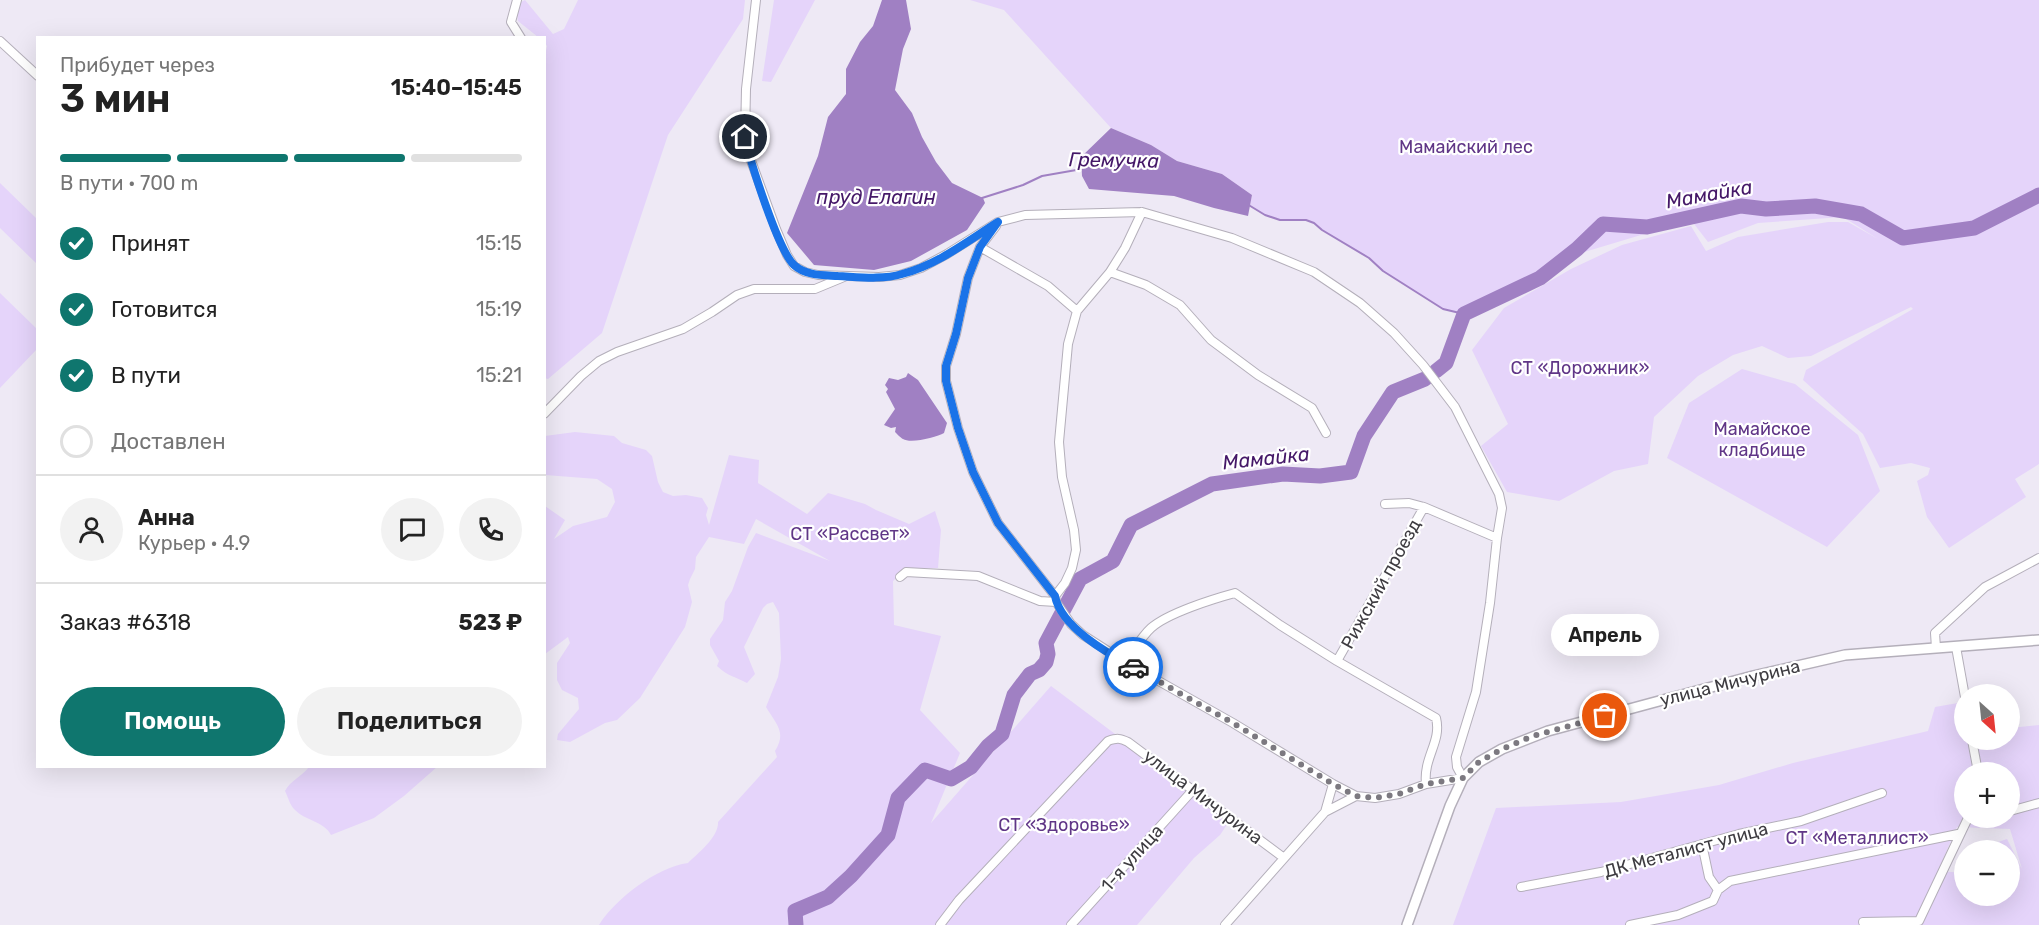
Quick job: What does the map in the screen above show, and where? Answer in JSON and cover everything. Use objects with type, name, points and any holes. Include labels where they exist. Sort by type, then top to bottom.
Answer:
[{"type":"street","points":[[517,0],[511,22],[520,36]]},
{"type":"street","points":[[756,0],[746,90],[745,137],[749,156],[779,238],[795,266],[805,272],[846,276],[900,275],[921,268],[998,222],[1025,215],[1142,212],[1232,238],[1314,272],[1360,303],[1394,333],[1423,365],[1455,407],[1499,494],[1502,508],[1476,692],[1456,757],[1457,767],[1463,778]]},
{"type":"street","points":[[0,41],[36,74]]},
{"type":"street","points":[[1056,601],[1072,568],[1076,550],[1074,530],[1062,477],[1059,442],[1068,344],[1077,311],[1110,272],[1125,249],[1142,212]]},
{"type":"street","points":[[998,222],[980,247],[968,278],[956,334],[946,366],[946,381],[958,428],[973,472],[998,523],[1071,624],[1083,635],[1125,662],[1356,796],[1375,798],[1399,794],[1426,784],[1463,778]]},
{"type":"street","points":[[980,247],[1048,286],[1077,311]]},
{"type":"street","points":[[1110,272],[1164,293],[1180,305],[1210,340],[1258,375],[1312,408],[1326,433]]},
{"type":"street","points":[[546,412],[599,361],[617,352],[683,329],[738,295],[754,289],[815,289],[846,276]]},
{"type":"street","points":[[1385,504],[1409,503],[1424,507],[1497,538]]},
{"type":"street","name":"Рижский проезд","points":[[1337,661],[1424,507]]},
{"type":"street","points":[[1936,648],[1935,633],[1985,587],[2039,558]]},
{"type":"street","points":[[900,577],[906,572],[978,576],[1040,601],[1056,601]]},
{"type":"street","name":"Рижский проезд","points":[[1125,662],[1151,627],[1198,604],[1235,593],[1337,661],[1436,718],[1438,733],[1425,770],[1426,784]]},
{"type":"street","name":"улица Мичурина","points":[[1463,778],[1472,767],[1491,754],[1548,731],[1753,676],[1845,655],[2039,640]]},
{"type":"street","points":[[1956,647],[1963,684]]},
{"type":"street","name":"улица Мичурина","points":[[940,925],[959,900],[1108,741],[1120,738],[1284,858]]},
{"type":"street","points":[[1407,925],[1450,806],[1463,778]]},
{"type":"street","points":[[1325,812],[1333,784]]},
{"type":"street","name":"1-я улица","points":[[1071,925],[1193,790]]},
{"type":"street","name":"ДК Металист улица","points":[[1521,887],[1601,872],[1739,834],[1801,821],[1882,793]]},
{"type":"street","points":[[1225,925],[1325,812],[1356,796]]},
{"type":"street","points":[[2020,808],[2039,803]]},
{"type":"street","points":[[1863,922],[1919,921],[1946,867],[1962,828]]},
{"type":"street","points":[[1630,925],[1678,915],[1713,901],[1718,890],[1737,879],[1958,834]]},
{"type":"street","points":[[1702,844],[1709,877],[1718,890]]},
{"type":"green space","points":[[525,0],[553,34],[564,29],[578,0],[745,0],[743,19],[668,135],[602,333],[548,379],[546,378],[547,46],[546,36],[537,36],[518,21],[517,14],[521,2]]},
{"type":"green space","points":[[774,0],[815,0],[771,82],[762,81]]},
{"type":"green space","name":"Мамайский лес","points":[[970,0],[2039,0],[2039,464],[2015,479],[2026,497],[1949,548],[1927,517],[1917,481],[1928,475],[1930,468],[1911,463],[1880,468],[1863,434],[1803,380],[1806,370],[1913,309],[1911,307],[1811,356],[1788,358],[1762,346],[1733,355],[1698,376],[1654,417],[1648,464],[1614,471],[1559,501],[1507,492],[1481,446],[1508,424],[1472,350],[1504,308],[1571,269],[1622,245],[1691,226],[1706,251],[1738,237],[1828,222],[1848,222],[1878,239],[1843,217],[1758,223],[1708,242],[1691,220],[1581,253],[1463,313],[1443,309],[1314,223],[1306,220],[1280,220],[1265,215],[1250,205],[1252,195],[1222,174],[1177,161],[1151,145],[1111,128],[1004,10]]},
{"type":"green space","points":[[0,183],[36,218],[36,263],[0,228]]},
{"type":"green space","points":[[0,293],[36,328],[36,350],[0,388]]},
{"type":"green space","name":"Мамайское кладбище","points":[[1742,369],[1795,384],[1858,435],[1880,491],[1827,547],[1667,458],[1689,403]]},
{"type":"green space","points":[[575,432],[614,436],[622,443],[646,450],[652,456],[658,482],[663,492],[673,496],[686,495],[702,498],[708,508],[706,515],[709,525],[729,455],[759,460],[758,483],[807,514],[828,493],[865,504],[909,524],[935,511],[941,530],[938,568],[908,568],[893,581],[894,625],[941,636],[920,710],[960,753],[931,823],[1051,686],[1230,820],[1220,835],[1194,858],[1137,925],[599,925],[615,905],[638,886],[663,871],[688,863],[712,839],[718,822],[777,757],[775,751],[780,738],[779,728],[766,707],[778,677],[781,659],[779,613],[773,602],[763,608],[744,647],[755,674],[747,683],[717,666],[719,661],[710,645],[710,639],[723,620],[725,602],[732,591],[748,547],[756,533],[830,561],[756,519],[744,544],[709,537],[696,557],[695,569],[688,585],[692,602],[685,627],[640,698],[617,720],[605,723],[570,742],[557,740],[558,734],[579,709],[578,698],[562,690],[557,680],[557,663],[570,643],[568,637],[546,653],[546,507],[565,520],[554,539],[573,526],[607,517],[615,502],[612,489],[597,479],[546,475],[546,436]]},
{"type":"green space","name":"СТ «Металлист»","points":[[1954,704],[1954,750],[2020,750],[2020,727],[2039,725],[2039,925],[1453,925],[1496,808],[1621,802],[1719,785],[1793,763],[1928,731],[1935,707]],"holes":[[[1954,762],[2020,762],[2020,828],[1984,828],[2010,829],[2013,840],[2020,840],[2022,869],[2020,865],[2020,906],[1954,906],[1954,872],[1938,871],[1957,828],[1954,828]]]},
{"type":"green space","points":[[308,768],[436,768],[374,818],[331,835],[324,827],[298,813],[290,803],[285,791]]},
{"type":"water","name":"пруд Елагин","points":[[882,0],[906,0],[911,29],[903,49],[895,90],[912,113],[936,162],[952,183],[983,198],[985,203],[967,230],[911,261],[874,270],[814,265],[787,233],[818,156],[828,117],[846,94],[846,69],[860,42],[873,26]]},
{"type":"water","points":[[1111,128],[1151,145],[1177,161],[1222,174],[1252,195],[1248,216],[1174,196],[1089,189],[1082,176],[1081,157]]},
{"type":"water","points":[[908,373],[918,380],[947,423],[944,433],[912,441],[902,439],[895,432],[896,427],[891,428],[884,425],[895,409],[885,385],[889,378],[898,380],[906,377]]},
{"type":"waterway","name":"Гремучка","points":[[982,198],[1023,185],[1042,176],[1082,169]]},
{"type":"waterway","name":"Мамайка","points":[[1436,371],[1446,363],[1464,314],[1540,278],[1577,249],[1603,224],[1647,227],[1741,206],[1766,209],[1815,206],[1861,214],[1903,238],[1974,228],[2039,195]]},
{"type":"waterway","name":"Гремучка","points":[[1247,204],[1265,215],[1280,220],[1306,220],[1314,223],[1443,309],[1464,314]]},
{"type":"waterway","name":"Мамайка","points":[[796,925],[795,911],[828,897],[851,876],[888,835],[898,798],[925,770],[951,779],[971,767],[988,746],[1002,734],[1014,695],[1030,674],[1039,670],[1046,662],[1048,654],[1046,643],[1080,579],[1113,561],[1131,525],[1212,484],[1283,474],[1320,476],[1351,472],[1364,436],[1393,392],[1425,379]]},
{"type":"way so far","points":[[1133,667],[1233,723],[1333,784],[1356,796],[1375,798],[1399,794],[1426,784],[1463,778],[1479,762],[1502,749],[1533,736],[1605,716]]},
{"type":"place","name":"Апрель","points":[[1605,716]]},
{"type":"route","points":[[745,137],[749,156],[779,238],[795,266],[805,272],[846,276],[900,275],[921,268],[947,254],[998,222],[980,247],[968,278],[956,334],[946,366],[946,381],[958,428],[973,472],[998,523],[1022,557],[1055,596],[1056,602],[1071,624],[1083,635],[1133,667]]},
{"type":"park label","name":"СТ «Дорожник»","points":[[1580,368]]},
{"type":"park label","name":"СТ «Рассвет»","points":[[850,534]]},
{"type":"park label","name":"СТ «Здоровье»","points":[[1064,825]]}]
